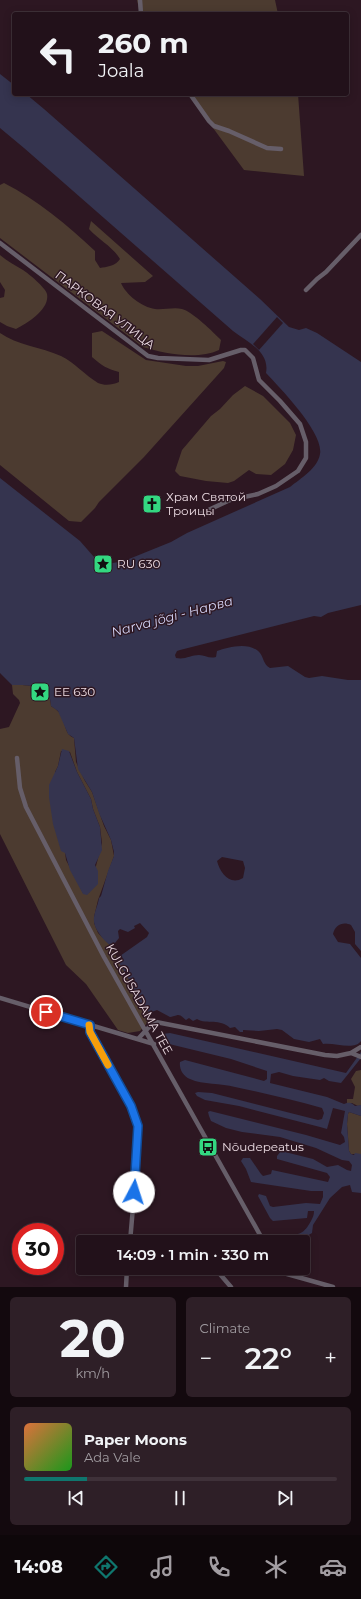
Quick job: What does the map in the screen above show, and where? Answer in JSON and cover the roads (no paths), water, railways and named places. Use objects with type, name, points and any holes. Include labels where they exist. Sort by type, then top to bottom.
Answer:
[{"type":"street","points":[[140,0],[141,12]]},
{"type":"street","points":[[191,96],[214,126],[267,148],[281,149]]},
{"type":"street","points":[[306,290],[326,272],[361,235]]},
{"type":"street","name":"ПАРКОВАЯ УЛИЦА","points":[[0,243],[148,356],[158,358],[209,360],[241,350],[246,350],[250,354],[259,380],[280,400],[300,424],[306,442],[306,458],[298,471],[276,486],[258,494],[230,500],[202,513]]},
{"type":"street","name":"KULGUSADAMA TEE","points":[[17,758],[20,788],[26,807],[104,957],[147,1031],[260,1235]]},
{"type":"street","points":[[0,998],[154,1044]]},
{"type":"street","points":[[138,1038],[156,1022],[325,1055],[337,1056],[353,1054],[361,1057]]},
{"type":"street","points":[[90,1025],[90,1032],[131,1106],[138,1126],[139,1137],[131,1235]]},
{"type":"street","points":[[353,1054],[361,1047]]},
{"type":"street","points":[[126,1287],[127,1275]]},
{"type":"street","points":[[221,1275],[231,1287]]},
{"type":"street","points":[[291,1275],[333,1287]]},
{"type":"water","name":"Narva jõgi - Нарва","points":[[0,74],[12,83],[12,96],[28,96],[44,109],[260,299],[289,327],[299,330],[306,328],[317,333],[361,362],[361,605],[328,613],[321,617],[314,616],[180,650],[177,651],[175,655],[176,658],[199,655],[216,657],[217,651],[245,646],[256,649],[260,653],[266,665],[270,668],[288,666],[309,678],[322,676],[348,680],[361,680],[361,951],[355,944],[355,932],[351,925],[345,923],[337,926],[333,934],[338,942],[350,944],[361,958],[361,1041],[358,1044],[349,1046],[323,1044],[320,1039],[309,1042],[294,1039],[282,1030],[277,1029],[259,1031],[243,1030],[243,1032],[240,1032],[235,1027],[230,1028],[218,1022],[205,1022],[197,1019],[193,1021],[189,1018],[186,1020],[179,1015],[170,1017],[157,1010],[149,1013],[139,1001],[131,983],[118,961],[120,956],[147,937],[149,933],[140,923],[128,932],[120,929],[118,931],[119,938],[115,943],[110,945],[101,937],[96,929],[94,921],[95,912],[114,856],[114,852],[111,840],[99,813],[92,792],[78,769],[74,738],[68,734],[58,711],[51,706],[47,693],[38,687],[12,685],[0,673],[0,478],[80,541],[94,557],[107,564],[124,561],[171,542],[187,533],[290,487],[308,473],[316,464],[320,454],[319,445],[315,435],[300,411],[266,373],[266,365],[261,353],[251,343],[233,331],[0,128]],"holes":[[[222,857],[243,861],[245,868],[243,878],[234,880],[223,874],[217,861]]]},
{"type":"water","points":[[62,749],[69,751],[77,772],[91,799],[100,827],[102,850],[95,865],[98,871],[98,884],[87,895],[83,894],[70,870],[65,853],[61,851],[53,824],[49,797],[49,785],[58,766]]},
{"type":"water","points":[[170,1033],[346,1073],[361,1052],[361,1058],[341,1083],[329,1081],[324,1078],[320,1080],[293,1076],[279,1072],[271,1074],[270,1083],[327,1097],[344,1104],[350,1103],[355,1106],[361,1105],[361,1116],[349,1112],[347,1124],[349,1151],[354,1155],[355,1153],[361,1154],[361,1193],[352,1192],[350,1185],[342,1187],[330,1198],[313,1225],[312,1233],[309,1235],[281,1235],[299,1234],[305,1230],[312,1220],[314,1211],[308,1211],[307,1218],[273,1221],[258,1196],[259,1194],[266,1196],[270,1206],[273,1207],[306,1203],[320,1204],[323,1197],[323,1191],[311,1191],[251,1182],[241,1161],[243,1158],[250,1158],[263,1176],[271,1174],[272,1170],[328,1182],[330,1177],[327,1173],[277,1159],[277,1156],[281,1151],[313,1159],[327,1167],[338,1165],[351,1171],[352,1165],[349,1161],[342,1160],[316,1148],[280,1137],[242,1132],[226,1128],[211,1121],[208,1112],[210,1111],[306,1135],[340,1145],[345,1142],[341,1133],[345,1111],[333,1108],[327,1129],[239,1106],[205,1100],[197,1096],[195,1093],[212,1093],[318,1120],[322,1119],[324,1113],[322,1108],[289,1099],[190,1079],[182,1072],[180,1062],[185,1060],[264,1081],[267,1079],[267,1071],[231,1059],[165,1043],[162,1039],[163,1034]]},
{"type":"place","name":"Храм Святой Троицы","points":[[152,504]]},
{"type":"place","name":"RU 630","points":[[103,564]]},
{"type":"place","name":"EE 630","points":[[40,692]]},
{"type":"place","name":"Nõudepeatus","points":[[208,1147]]}]
